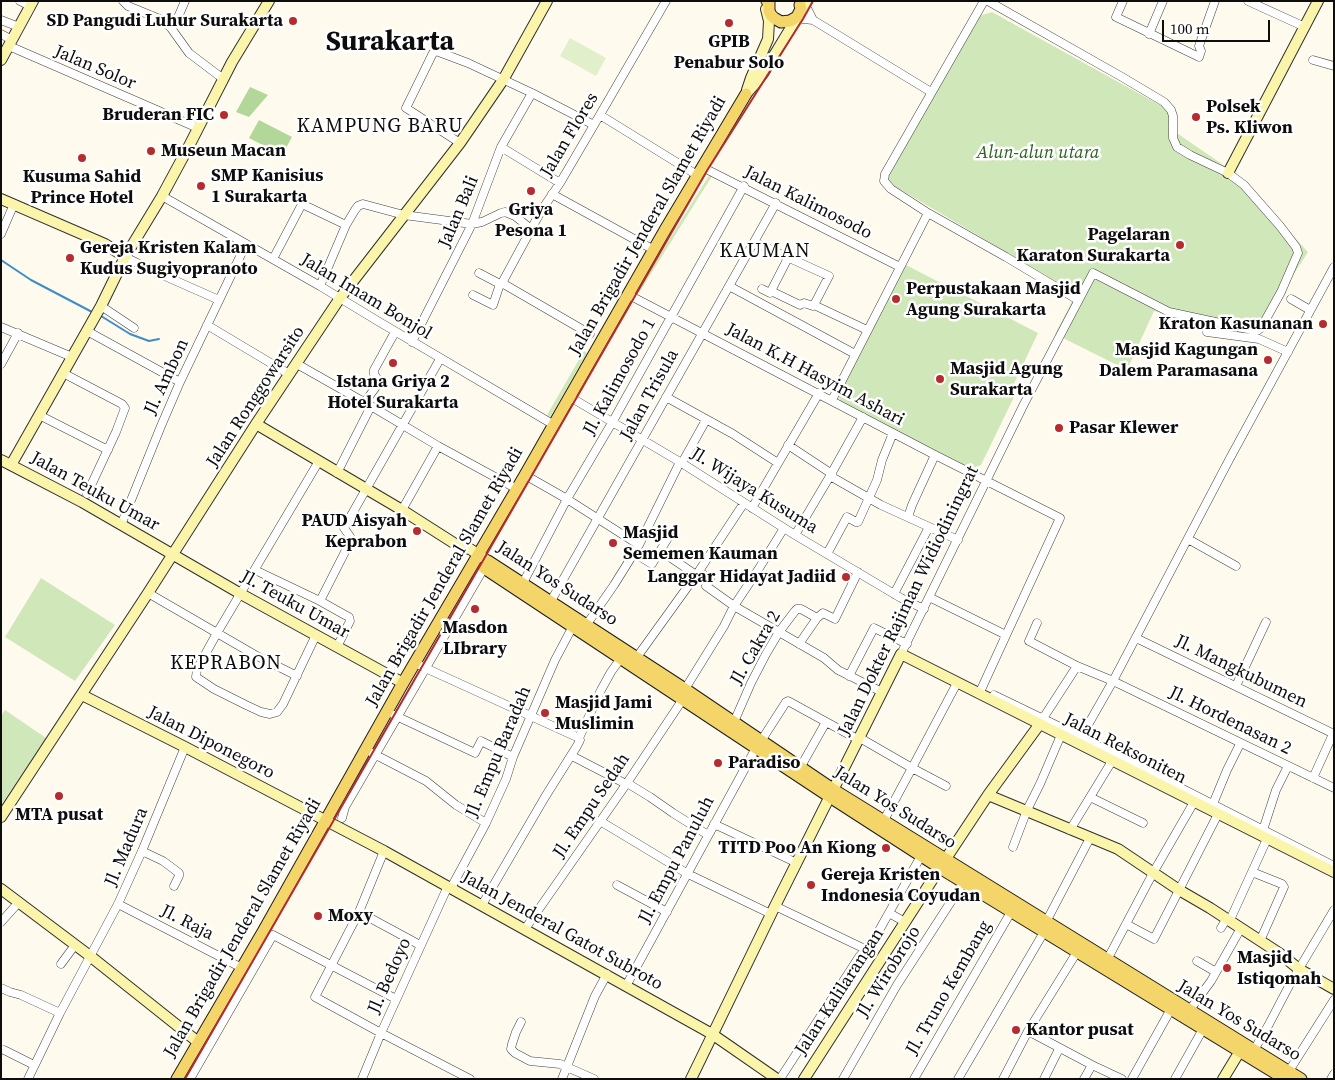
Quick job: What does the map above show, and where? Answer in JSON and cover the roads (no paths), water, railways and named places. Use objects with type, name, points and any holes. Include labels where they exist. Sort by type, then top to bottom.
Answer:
[{"type":"main road","points":[[12,465],[97,313],[125,257],[162,196],[222,78],[269,1]]},
{"type":"main road","name":"Jalan Ronggowarsito","points":[[1,817],[340,298],[460,143],[504,80],[547,1]]},
{"type":"main road","name":"Jalan Brigadir Jenderal Slamet Riyadi","points":[[746,94],[750,78],[768,40],[768,12],[763,1]]},
{"type":"main road","points":[[767,1],[769,2],[771,15],[777,20],[786,22],[797,17],[801,3]]},
{"type":"main road","points":[[1228,173],[1318,1]]},
{"type":"main road","points":[[2,58],[32,4]]},
{"type":"main road","name":"Jalan Brigadir Jenderal Slamet Riyadi","points":[[177,1079],[198,1042],[223,1010],[242,968],[326,820],[392,714],[403,683],[420,666],[453,610],[476,557],[700,171],[746,94],[760,78],[797,17]]},
{"type":"main road","points":[[768,40],[780,47]]},
{"type":"main road","points":[[1,199],[105,244],[125,257]]},
{"type":"main road","name":"Jalan Yos Sudarso","points":[[256,424],[402,510],[460,547],[466,556],[476,557],[573,626],[758,744],[920,856],[942,864],[963,883],[1011,912],[1045,927],[1077,952],[1203,1029],[1246,1049]]},
{"type":"main road","name":"Jalan Teuku Umar","points":[[1,460],[82,502],[172,554]]},
{"type":"main road","name":"Jl. Teuku Umar","points":[[172,554],[403,683]]},
{"type":"main road","name":"Jalan Yos Sudarso","points":[[486,564],[523,583],[587,624],[637,657],[683,695],[734,722],[758,744],[800,768],[832,794],[883,822],[942,864],[1045,927],[1107,960],[1287,1075],[1301,1079]]},
{"type":"main road","name":"Jalan Reksoniten","points":[[901,654],[979,694],[1041,722],[1061,735],[1194,802],[1216,809],[1334,872]]},
{"type":"main road","name":"Jalan Dokter Rajiman Widiodiningrat","points":[[691,1079],[901,654]]},
{"type":"main road","name":"Jalan Diponegoro","points":[[82,695],[326,820]]},
{"type":"main road","name":"Jalan Kalilarangan","points":[[804,1079],[942,864],[988,795],[1041,722]]},
{"type":"main road","points":[[988,795],[1118,849],[1179,890],[1228,919],[1279,953],[1299,969],[1334,988]]},
{"type":"main road","name":"Jalan Jenderal Gatot Subroto","points":[[326,820],[607,974],[712,1034],[779,1079]]},
{"type":"main road","points":[[1,888],[198,1042]]},
{"type":"main road","points":[[1223,1079],[1246,1049]]},
{"type":"street","points":[[20,1],[32,4]]},
{"type":"street","points":[[123,1],[128,6],[162,20],[171,28],[189,53],[222,78]]},
{"type":"street","points":[[171,28],[185,1]]},
{"type":"street","name":"Jalan Flores","points":[[473,296],[493,305],[501,284],[531,229],[560,183],[666,1]]},
{"type":"street","points":[[1078,300],[928,213],[891,189],[884,181],[885,174],[931,92],[986,1],[1164,102],[1171,110],[1173,116],[1173,138],[1177,147],[1228,173],[1244,185],[1296,247],[1297,257],[1286,295],[1310,310]]},
{"type":"street","points":[[1123,1],[1116,18],[1199,57],[1202,51],[1200,46],[1215,1]]},
{"type":"street","points":[[1149,34],[1163,1]]},
{"type":"street","points":[[1248,1],[1305,27]]},
{"type":"street","points":[[801,3],[808,10],[813,20]]},
{"type":"street","points":[[797,17],[813,20],[931,92]]},
{"type":"street","points":[[1,20],[19,27]]},
{"type":"street","name":"Jalan Solor","points":[[1,34],[11,43],[198,128]]},
{"type":"street","points":[[460,143],[406,108],[433,53],[438,50],[532,93],[594,125]]},
{"type":"street","points":[[1313,60],[1334,66]]},
{"type":"street","name":"Jalan Bali","points":[[412,342],[472,224],[501,147],[532,93]]},
{"type":"street","name":"Jalan Kalimosodo","points":[[600,115],[700,171],[744,186],[900,267]]},
{"type":"street","points":[[501,147],[560,183]]},
{"type":"street","name":"Jl. Kalimosodo 1","points":[[523,583],[568,499],[744,186]]},
{"type":"street","points":[[552,194],[654,250]]},
{"type":"street","name":"Jalan Imam Bonjol","points":[[162,196],[320,286],[554,425]]},
{"type":"street","name":"Jalan Trisula","points":[[551,601],[776,203]]},
{"type":"street","points":[[1,234],[14,204]]},
{"type":"street","points":[[273,259],[302,204],[346,225]]},
{"type":"street","points":[[320,286],[346,225],[358,206],[363,204],[404,215],[472,224],[506,212],[531,229]]},
{"type":"street","points":[[832,400],[928,213]]},
{"type":"street","points":[[754,242],[829,276],[814,305]]},
{"type":"street","name":"Jl. Ambon","points":[[121,525],[180,382],[246,244]]},
{"type":"street","points":[[125,257],[158,274],[219,300]]},
{"type":"street","points":[[771,291],[788,258]]},
{"type":"street","points":[[1082,737],[1334,267]]},
{"type":"street","points":[[480,273],[590,334]]},
{"type":"street","name":"Jalan Dokter Rajiman Widiodiningrat","points":[[901,654],[1024,404],[1093,273],[1169,312],[1254,331],[1260,329],[1286,295]]},
{"type":"street","points":[[729,286],[855,354]]},
{"type":"street","points":[[762,289],[770,293],[771,291],[800,305],[804,302],[814,305],[867,330]]},
{"type":"street","name":"Jalan K.H Hasyim Ashari","points":[[629,295],[987,482],[1060,518],[1006,636]]},
{"type":"street","points":[[97,313],[134,328]]},
{"type":"street","points":[[210,321],[289,374]]},
{"type":"street","points":[[1,326],[72,357]]},
{"type":"street","points":[[87,331],[180,382]]},
{"type":"street","points":[[338,473],[378,384],[374,370],[395,332]]},
{"type":"street","points":[[1207,332],[1259,339],[1288,352]]},
{"type":"street","points":[[1,364],[18,333]]},
{"type":"street","points":[[320,601],[350,542],[351,538],[344,528],[440,359]]},
{"type":"street","points":[[296,364],[516,489]]},
{"type":"street","points":[[63,373],[125,407],[125,412],[88,494]]},
{"type":"street","points":[[752,508],[819,393]]},
{"type":"street","name":"Jl. Wijaya Kusuma","points":[[570,397],[681,462],[795,536],[894,594],[924,609]]},
{"type":"street","points":[[666,397],[733,434],[778,463]]},
{"type":"street","points":[[39,415],[108,450]]},
{"type":"street","points":[[795,536],[862,417]]},
{"type":"street","points":[[587,624],[639,545],[681,462],[706,420]]},
{"type":"street","points":[[827,554],[845,516],[857,522],[878,480],[882,460],[894,433]]},
{"type":"street","points":[[402,510],[438,446]]},
{"type":"street","points":[[788,446],[881,506],[958,540]]},
{"type":"street","points":[[908,517],[935,455]]},
{"type":"street","points":[[316,635],[283,704],[277,712],[270,714],[246,706],[214,689],[195,675],[217,633],[319,462]]},
{"type":"street","points":[[525,475],[568,499],[639,545]]},
{"type":"street","points":[[637,657],[744,503]]},
{"type":"street","points":[[894,594],[929,527]]},
{"type":"street","name":"Jl. Empu Sedah","points":[[525,929],[627,783],[683,695],[734,606],[784,528]]},
{"type":"street","points":[[634,553],[651,564],[668,538]]},
{"type":"street","points":[[1188,539],[1236,566]]},
{"type":"street","points":[[661,551],[710,580],[706,586],[734,606],[824,658],[838,670],[882,692]]},
{"type":"street","points":[[453,610],[486,564]]},
{"type":"street","points":[[255,570],[320,601],[349,618],[350,621],[337,647]]},
{"type":"street","points":[[799,644],[817,618],[824,613],[835,619],[858,572]]},
{"type":"street","points":[[148,593],[182,614],[297,676]]},
{"type":"street","points":[[929,597],[1006,636],[979,694]]},
{"type":"street","name":"Jl. Cakra 2","points":[[734,722],[755,676],[779,632],[797,609],[802,609],[817,618]]},
{"type":"street","points":[[1236,686],[1266,622]]},
{"type":"street","name":"Jl. Hordenasan 2","points":[[1037,623],[1030,642],[1334,788]]},
{"type":"street","name":"Jl. Empu Baradah","points":[[450,887],[486,823],[506,779],[530,716],[555,660],[573,626]]},
{"type":"street","points":[[849,676],[874,628],[907,644]]},
{"type":"street","name":"Jl. Mangkubumen","points":[[1136,638],[1333,734]]},
{"type":"street","points":[[482,905],[579,744],[579,738],[601,690],[621,658]]},
{"type":"street","points":[[513,757],[482,741],[475,753],[392,714],[420,666],[579,738]]},
{"type":"street","points":[[1041,722],[1078,666]]},
{"type":"street","points":[[883,822],[957,683]]},
{"type":"street","points":[[994,695],[1041,722],[1082,737],[1216,809]]},
{"type":"street","name":"Jl. Empu Panuluh","points":[[626,986],[758,744],[786,702],[788,701],[826,722]]},
{"type":"street","points":[[800,768],[826,722],[946,786]]},
{"type":"street","points":[[1313,778],[1333,734]]},
{"type":"street","points":[[1013,847],[1027,810],[1061,735]]},
{"type":"street","points":[[1126,924],[1154,939],[1216,809],[1228,770],[1240,744]]},
{"type":"street","name":"Jl. Madura","points":[[28,1079],[60,1013],[118,904],[185,747]]},
{"type":"street","points":[[342,818],[344,807],[370,752],[426,781],[459,808],[486,823]]},
{"type":"street","points":[[572,756],[627,783],[708,835]]},
{"type":"street","points":[[1070,830],[1112,761]]},
{"type":"street","points":[[1221,928],[1228,919],[1252,872],[1265,834],[1274,795],[1288,766]]},
{"type":"street","points":[[1090,797],[1144,823]]},
{"type":"street","points":[[1107,960],[1153,873],[1194,802]]},
{"type":"street","points":[[600,821],[688,874],[865,950]]},
{"type":"street","points":[[714,824],[797,863]]},
{"type":"street","points":[[1265,834],[1334,866]]},
{"type":"street","points":[[958,1079],[1045,927],[1090,838]]},
{"type":"street","points":[[142,851],[166,863],[179,873],[180,876],[174,886]]},
{"type":"street","points":[[384,851],[359,912],[315,997],[470,1079]]},
{"type":"street","points":[[779,1079],[865,950],[873,941],[920,856]]},
{"type":"street","points":[[1252,872],[1284,885],[1276,908],[1260,941]]},
{"type":"street","name":"Jl. Wirobrojo","points":[[843,1079],[897,985],[963,883]]},
{"type":"street","points":[[617,886],[667,912]]},
{"type":"street","name":"Jl. Bedoyo","points":[[362,1079],[420,946],[450,887]]},
{"type":"street","points":[[1,922],[19,902]]},
{"type":"street","name":"Jl. Raja","points":[[118,904],[242,968]]},
{"type":"street","points":[[1246,1049],[1268,1026],[1285,992],[1334,910]]},
{"type":"street","points":[[359,912],[420,946]]},
{"type":"street","name":"Jl. Truno Kembang","points":[[914,1079],[1011,912]]},
{"type":"street","points":[[890,913],[905,922]]},
{"type":"street","points":[[1189,1011],[1216,972],[1241,928]]},
{"type":"street","points":[[190,1079],[223,1010],[273,935],[396,999]]},
{"type":"street","points":[[61,964],[75,945]]},
{"type":"street","points":[[1013,1079],[1004,1077],[1028,1031],[1077,952]]},
{"type":"street","points":[[1197,961],[1216,972]]},
{"type":"street","points":[[562,1079],[595,996],[607,974]]},
{"type":"street","points":[[1,988],[60,1013]]},
{"type":"street","points":[[1287,1075],[1334,1000]]},
{"type":"street","points":[[1132,1079],[1171,1009]]},
{"type":"street","points":[[521,1022],[512,1044],[512,1049],[515,1053],[530,1061],[560,1064],[594,1079]]},
{"type":"street","points":[[1175,1079],[1203,1029]]},
{"type":"street","points":[[1028,1031],[1059,1049],[1122,1079]]},
{"type":"street","points":[[1044,1079],[1059,1049]]},
{"type":"street","points":[[4,1050],[34,1065]]},
{"type":"street","points":[[1084,1079],[1092,1065]]},
{"type":"street","points":[[1331,1079],[1334,1074]]},
{"type":"waterway","points":[[1,260],[31,280],[94,313]]},
{"type":"waterway","points":[[101,316],[130,334],[149,341],[159,339]]},
{"type":"railway","points":[[185,1079],[708,169],[813,1]]},
{"type":"place","name":"SD Pangudi Luhur Surakarta","points":[[293,21]]},
{"type":"place","name":"GPIB Penabur Solo","points":[[729,23]]},
{"type":"place","name":"Bruderan FIC","points":[[224,115]]},
{"type":"place","name":"Polsek Ps. Kliwon","points":[[1196,117]]},
{"type":"place","name":"Museun Macan","points":[[151,151]]},
{"type":"place","name":"Kusuma Sahid Prince Hotel","points":[[82,158]]},
{"type":"place","name":"SMP Kanisius 1 Surakarta","points":[[201,186]]},
{"type":"place","name":"Griya Pesona 1","points":[[531,191]]},
{"type":"place","name":"Pagelaran Karaton Surakarta","points":[[1180,245]]},
{"type":"place","name":"Gereja Kristen Kalam Kudus Sugiyopranoto","points":[[70,258]]},
{"type":"place","name":"Perpustakaan Masjid Agung Surakarta","points":[[896,299]]},
{"type":"place","name":"Kraton Kasunanan","points":[[1323,324]]},
{"type":"place","name":"Masjid Kagungan Dalem Paramasana","points":[[1268,360]]},
{"type":"place","name":"Istana Griya 2 Hotel Surakarta","points":[[393,363]]},
{"type":"place","name":"Masjid Agung Surakarta","points":[[940,379]]},
{"type":"place","name":"Pasar Klewer","points":[[1059,428]]},
{"type":"place","name":"PAUD Aisyah Keprabon","points":[[417,531]]},
{"type":"place","name":"Masjid Sememen Kauman","points":[[613,543]]},
{"type":"place","name":"Langgar Hidayat Jadiid","points":[[846,577]]},
{"type":"place","name":"Masdon LIbrary","points":[[475,609]]},
{"type":"place","name":"Masjid Jami Muslimin","points":[[545,713]]},
{"type":"place","name":"Paradiso","points":[[718,763]]},
{"type":"place","name":"MTA pusat","points":[[59,796]]},
{"type":"place","name":"TITD Poo An Kiong","points":[[886,848]]},
{"type":"place","name":"Gereja Kristen Indonesia Coyudan","points":[[811,885]]},
{"type":"place","name":"Moxy","points":[[318,916]]},
{"type":"place","name":"Masjid Istiqomah","points":[[1227,968]]},
{"type":"place","name":"Kantor pusat","points":[[1016,1030]]},
{"type":"district","name":"Surakarta","points":[[390,43]]},
{"type":"district","name":"KAMPUNG BARU","points":[[380,127]]},
{"type":"district","name":"KAUMAN","points":[[765,252]]},
{"type":"district","name":"KEPRABON","points":[[226,664]]},
{"type":"park label","name":"Alun-alun utara","points":[[1038,153]]}]
